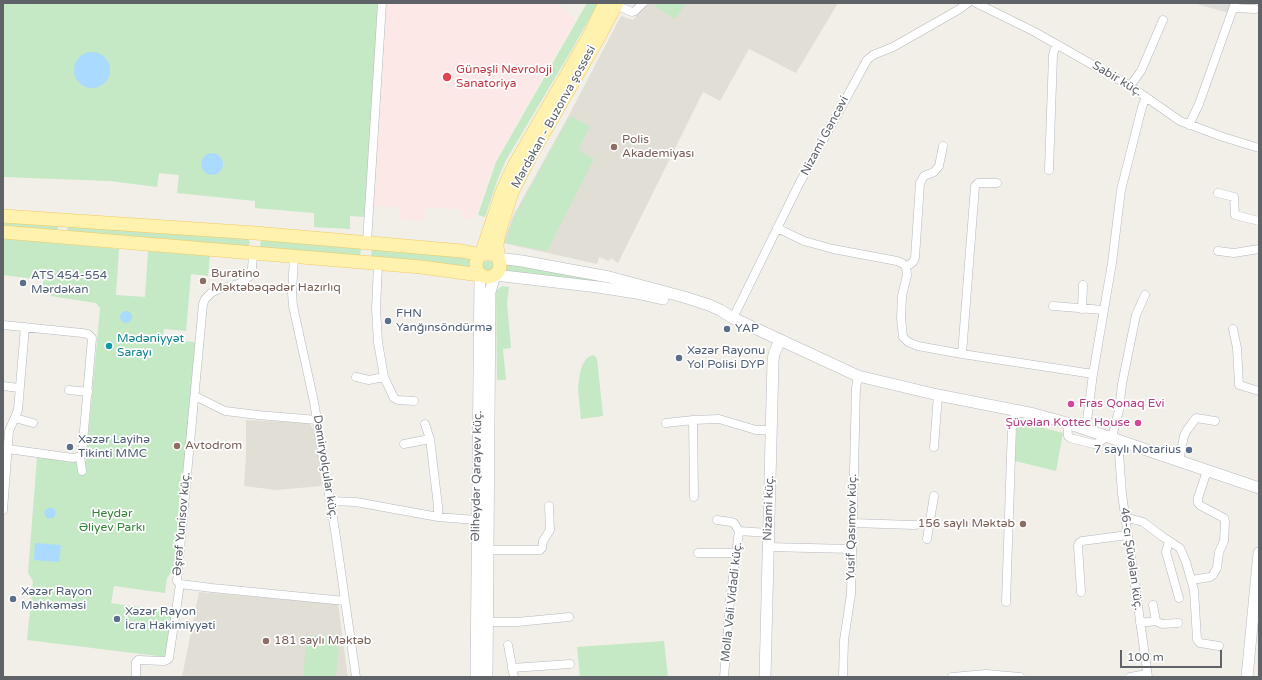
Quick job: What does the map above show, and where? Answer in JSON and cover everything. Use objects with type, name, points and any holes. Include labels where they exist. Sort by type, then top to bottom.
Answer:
[{"type":"main road","points":[[480,275],[475,264],[478,257],[481,255],[500,195],[515,164],[588,38],[611,4]]},
{"type":"main road","name":"Mərdəkan - Buzonva şossesi","points":[[498,258],[497,244],[499,233],[512,192],[533,150],[596,42],[611,4]]},
{"type":"main road","points":[[3,216],[255,233],[462,251],[481,255],[484,253],[492,254],[498,258],[544,264],[627,281],[709,305],[733,318],[858,376],[938,395],[1016,410],[1086,428],[1259,488]]},
{"type":"main road","points":[[62,237],[63,220]]},
{"type":"main road","points":[[3,232],[457,271],[480,275],[487,278],[495,276],[636,293],[661,298],[733,318]]},
{"type":"main road","points":[[253,254],[255,233]]},
{"type":"main road","points":[[365,262],[367,242]]},
{"type":"main road","points":[[495,276],[498,273],[500,266],[498,258]]},
{"type":"main road","name":"Əliheydər Qarayev küç.","points":[[480,275],[488,550],[487,677]]},
{"type":"main road","name":"Əliheydər Qarayev küç.","points":[[476,677],[476,520],[490,289],[495,276]]},
{"type":"main road","name":"Nizami küç.","points":[[765,677],[767,547],[773,357],[780,340]]},
{"type":"main road","points":[[1247,677],[1259,553]]},
{"type":"main road","points":[[476,626],[478,631],[482,632],[488,625]]},
{"type":"street","points":[[367,242],[382,3]]},
{"type":"street","points":[[611,4],[632,12],[643,3]]},
{"type":"street","name":"Nizami Gəncəvi","points":[[733,318],[816,150],[867,60],[873,55],[893,47],[968,3]]},
{"type":"street","name":"Sabir küç.","points":[[976,3],[1056,44],[1130,86],[1174,118],[1189,125],[1259,148]]},
{"type":"street","points":[[1189,125],[1199,104],[1235,6],[1255,8]]},
{"type":"street","points":[[1130,86],[1141,71],[1162,20]]},
{"type":"street","points":[[1049,170],[1053,55],[1056,44]]},
{"type":"street","points":[[1086,428],[1093,374],[1112,263],[1121,190],[1142,107],[1146,97]]},
{"type":"street","points":[[906,267],[913,262],[915,258],[920,183],[924,176],[934,172],[939,166],[943,146]]},
{"type":"street","points":[[962,354],[968,293],[975,186],[978,183],[997,182]]},
{"type":"street","points":[[1218,193],[1234,197],[1234,215],[1259,221]]},
{"type":"street","points":[[777,228],[798,239],[811,243],[902,263],[906,267],[907,275],[902,296],[902,332],[905,340],[912,344],[962,354],[1093,374]]},
{"type":"street","points":[[1218,251],[1234,253],[1259,249]]},
{"type":"street","name":"Əşrəf Yunisov küç.","points":[[253,254],[252,269],[249,277],[238,284],[211,293],[205,299],[176,577],[177,581],[180,584],[345,601]]},
{"type":"street","name":"Dəmiryolçular küç.","points":[[294,257],[292,293],[293,306],[312,390],[356,677]]},
{"type":"street","points":[[378,264],[376,309],[378,342],[384,377],[394,398],[398,400],[414,401]]},
{"type":"street","points":[[1082,309],[1083,285]]},
{"type":"street","points":[[1067,423],[1068,436],[1070,438],[1098,444],[1110,437],[1119,410],[1122,384],[1136,315],[1144,295]]},
{"type":"street","points":[[1053,306],[1104,310]]},
{"type":"street","points":[[3,325],[82,333],[91,336],[92,344],[83,450],[80,456],[82,471]]},
{"type":"street","points":[[3,510],[8,450],[7,426],[15,418],[18,410],[25,327]]},
{"type":"street","points":[[1233,329],[1237,348],[1239,385],[1259,390]]},
{"type":"street","name":"Yusif Qasımov küç.","points":[[843,677],[844,640],[851,594],[856,388],[858,376]]},
{"type":"street","points":[[356,377],[369,380],[384,377]]},
{"type":"street","points":[[3,386],[19,388]]},
{"type":"street","points":[[69,390],[88,392]]},
{"type":"street","points":[[934,446],[938,395]]},
{"type":"street","points":[[194,396],[225,411],[252,415],[317,420]]},
{"type":"street","points":[[1006,602],[1012,427],[1016,410]]},
{"type":"street","points":[[15,418],[33,423]]},
{"type":"street","points":[[1179,461],[1184,436],[1196,418],[1216,421]]},
{"type":"street","points":[[666,423],[719,419],[756,430],[771,430]]},
{"type":"street","points":[[693,420],[694,497]]},
{"type":"street","points":[[425,424],[430,440],[438,517]]},
{"type":"street","points":[[404,444],[430,440]]},
{"type":"street","name":"46-cı Şüvəlan küç.","points":[[1123,441],[1119,453],[1119,464],[1125,519],[1147,676]]},
{"type":"street","points":[[8,450],[68,457],[80,456]]},
{"type":"street","points":[[1192,580],[1213,575],[1217,568],[1219,552],[1224,541],[1224,518],[1198,503],[1198,498],[1207,471]]},
{"type":"street","points":[[927,539],[934,496]]},
{"type":"street","points":[[330,501],[360,503],[438,517],[476,520]]},
{"type":"street","points":[[488,550],[540,550],[542,548],[543,541],[550,530],[549,506]]},
{"type":"street","points":[[1125,519],[1143,522],[1177,545],[1183,553],[1196,598],[1197,639],[1200,643],[1219,646]]},
{"type":"street","points":[[717,520],[734,523],[739,531]]},
{"type":"street","points":[[852,523],[914,525],[930,523]]},
{"type":"street","name":"Molla Vəli Vidadi küç.","points":[[724,677],[730,600],[739,531],[768,533]]},
{"type":"street","points":[[1081,592],[1079,543],[1082,541],[1128,535]]},
{"type":"street","points":[[1169,541],[1166,552],[1179,598]]},
{"type":"street","points":[[767,547],[852,549]]},
{"type":"street","points":[[698,553],[736,553]]},
{"type":"street","points":[[136,677],[136,662],[138,660],[164,661],[169,658],[180,584]]},
{"type":"street","points":[[1153,605],[1156,621]]},
{"type":"street","points":[[488,625],[569,617]]},
{"type":"street","points":[[1140,623],[1156,621],[1162,624],[1178,623]]},
{"type":"street","points":[[508,645],[514,677]]},
{"type":"street","points":[[512,668],[570,664]]},
{"type":"street","points":[[952,677],[974,674],[1020,677]]},
{"type":"street","points":[[1130,677],[1147,676]]},
{"type":"shaded area","points":[[385,3],[558,3],[575,20],[495,161],[474,219],[462,219],[462,210],[426,207],[424,221],[400,219],[400,208],[372,206],[374,185],[378,180],[378,175],[374,174]]},
{"type":"shaded area","name":"Polis Akademiyası","points":[[647,3],[838,3],[796,73],[749,49],[720,101],[703,92],[618,263],[611,258],[609,261],[599,257],[597,264],[503,243],[513,216],[569,115],[621,16],[633,20]]},
{"type":"shaded area","points":[[1193,3],[1232,3],[1229,13]]},
{"type":"shaded area","points":[[246,420],[309,423],[315,431],[322,486],[276,490],[244,486]]},
{"type":"shaded area","name":"181 saylı Məktəb","points":[[199,592],[338,604],[348,677],[182,677]]},
{"type":"green space","points":[[3,3],[378,3],[365,217],[350,216],[350,229],[314,227],[314,213],[255,208],[255,201],[177,193],[179,175],[159,173],[157,187],[110,181],[3,177]]},
{"type":"green space","points":[[587,3],[598,3],[506,160],[485,217],[478,215],[496,162]]},
{"type":"green space","points":[[658,3],[686,3],[675,19],[655,6]]},
{"type":"green space","points":[[570,116],[590,126],[578,150],[594,159],[547,251],[505,243],[514,217]]},
{"type":"green space","points":[[3,219],[56,223],[58,228],[55,233],[3,228]]},
{"type":"green space","points":[[70,224],[248,238],[250,243],[247,248],[69,234],[67,228]]},
{"type":"green space","name":"Heydər Əliyev Parkı","points":[[3,238],[119,249],[116,295],[145,297],[148,251],[210,256],[208,276],[191,274],[186,331],[164,329],[163,339],[195,342],[184,471],[181,473],[175,567],[167,578],[165,593],[114,586],[111,603],[173,612],[166,657],[27,640],[33,581],[28,573],[37,458],[86,461],[100,308],[96,303],[51,296],[52,287],[43,286],[43,280],[3,275]]},
{"type":"green space","points":[[262,239],[361,246],[360,258],[262,250],[260,244]]},
{"type":"green space","points":[[372,247],[471,256],[472,262],[470,268],[371,259]]},
{"type":"green space","points":[[488,260],[492,262],[494,266],[492,270],[488,272],[484,270],[482,266],[484,262]]},
{"type":"green space","points":[[508,263],[624,283],[625,287],[507,272],[505,267]]},
{"type":"green space","points":[[502,286],[509,287],[507,303],[511,348],[503,349],[506,380],[497,380],[496,291]]},
{"type":"green space","points":[[594,355],[597,359],[603,416],[581,419],[578,389],[580,373],[586,359]]},
{"type":"green space","points":[[1017,421],[1063,433],[1056,471],[1015,461]]},
{"type":"green space","points":[[307,635],[339,638],[336,677],[303,677]]},
{"type":"green space","points":[[664,641],[668,677],[580,677],[577,647]]},
{"type":"water","points":[[92,52],[105,57],[110,70],[105,83],[92,88],[79,83],[74,70],[79,57]]},
{"type":"water","points":[[212,153],[220,156],[223,164],[220,172],[212,175],[204,172],[201,164],[204,156]]},
{"type":"water","points":[[124,311],[128,311],[132,317],[128,323],[124,323],[120,319],[120,315]]},
{"type":"water","points":[[50,507],[54,509],[56,513],[54,517],[50,519],[46,517],[44,513],[46,509]]},
{"type":"water","points":[[35,543],[61,545],[59,562],[34,560]]},
{"type":"place","name":"Günəşli Nevroloji Sanatoriya","points":[[447,77]]},
{"type":"place","name":"Polis Akademiyası","points":[[614,147]]},
{"type":"place","name":"Buratino Məktəbəqədər Hazırlıq","points":[[203,281]]},
{"type":"place","name":"ATS 454-554 Mərdəkan","points":[[23,283]]},
{"type":"place","name":"FHN Yanğınsöndürmə","points":[[388,321]]},
{"type":"place","name":"YAP","points":[[727,329]]},
{"type":"place","name":"Mədəniyyət Sarayı","points":[[109,346]]},
{"type":"place","name":"Xəzər Rayonu Yol Polisi DYP","points":[[679,358]]},
{"type":"place","name":"Fras Qonaq Evi","points":[[1071,404]]},
{"type":"place","name":"Şüvəlan Kottec House","points":[[1138,423]]},
{"type":"place","name":"Avtodrom","points":[[177,446]]},
{"type":"place","name":"Xəzər Layihə Tikinti MMC","points":[[70,447]]},
{"type":"place","name":"7 saylı Notarius","points":[[1189,450]]},
{"type":"place","name":"156 saylı Məktəb","points":[[1023,524]]},
{"type":"place","name":"Xəzər Rayon Məhkəməsi","points":[[13,599]]},
{"type":"place","name":"Xəzər Rayon İcra Hakimiyyəti","points":[[117,619]]},
{"type":"place","name":"181 saylı Məktəb","points":[[266,641]]}]
